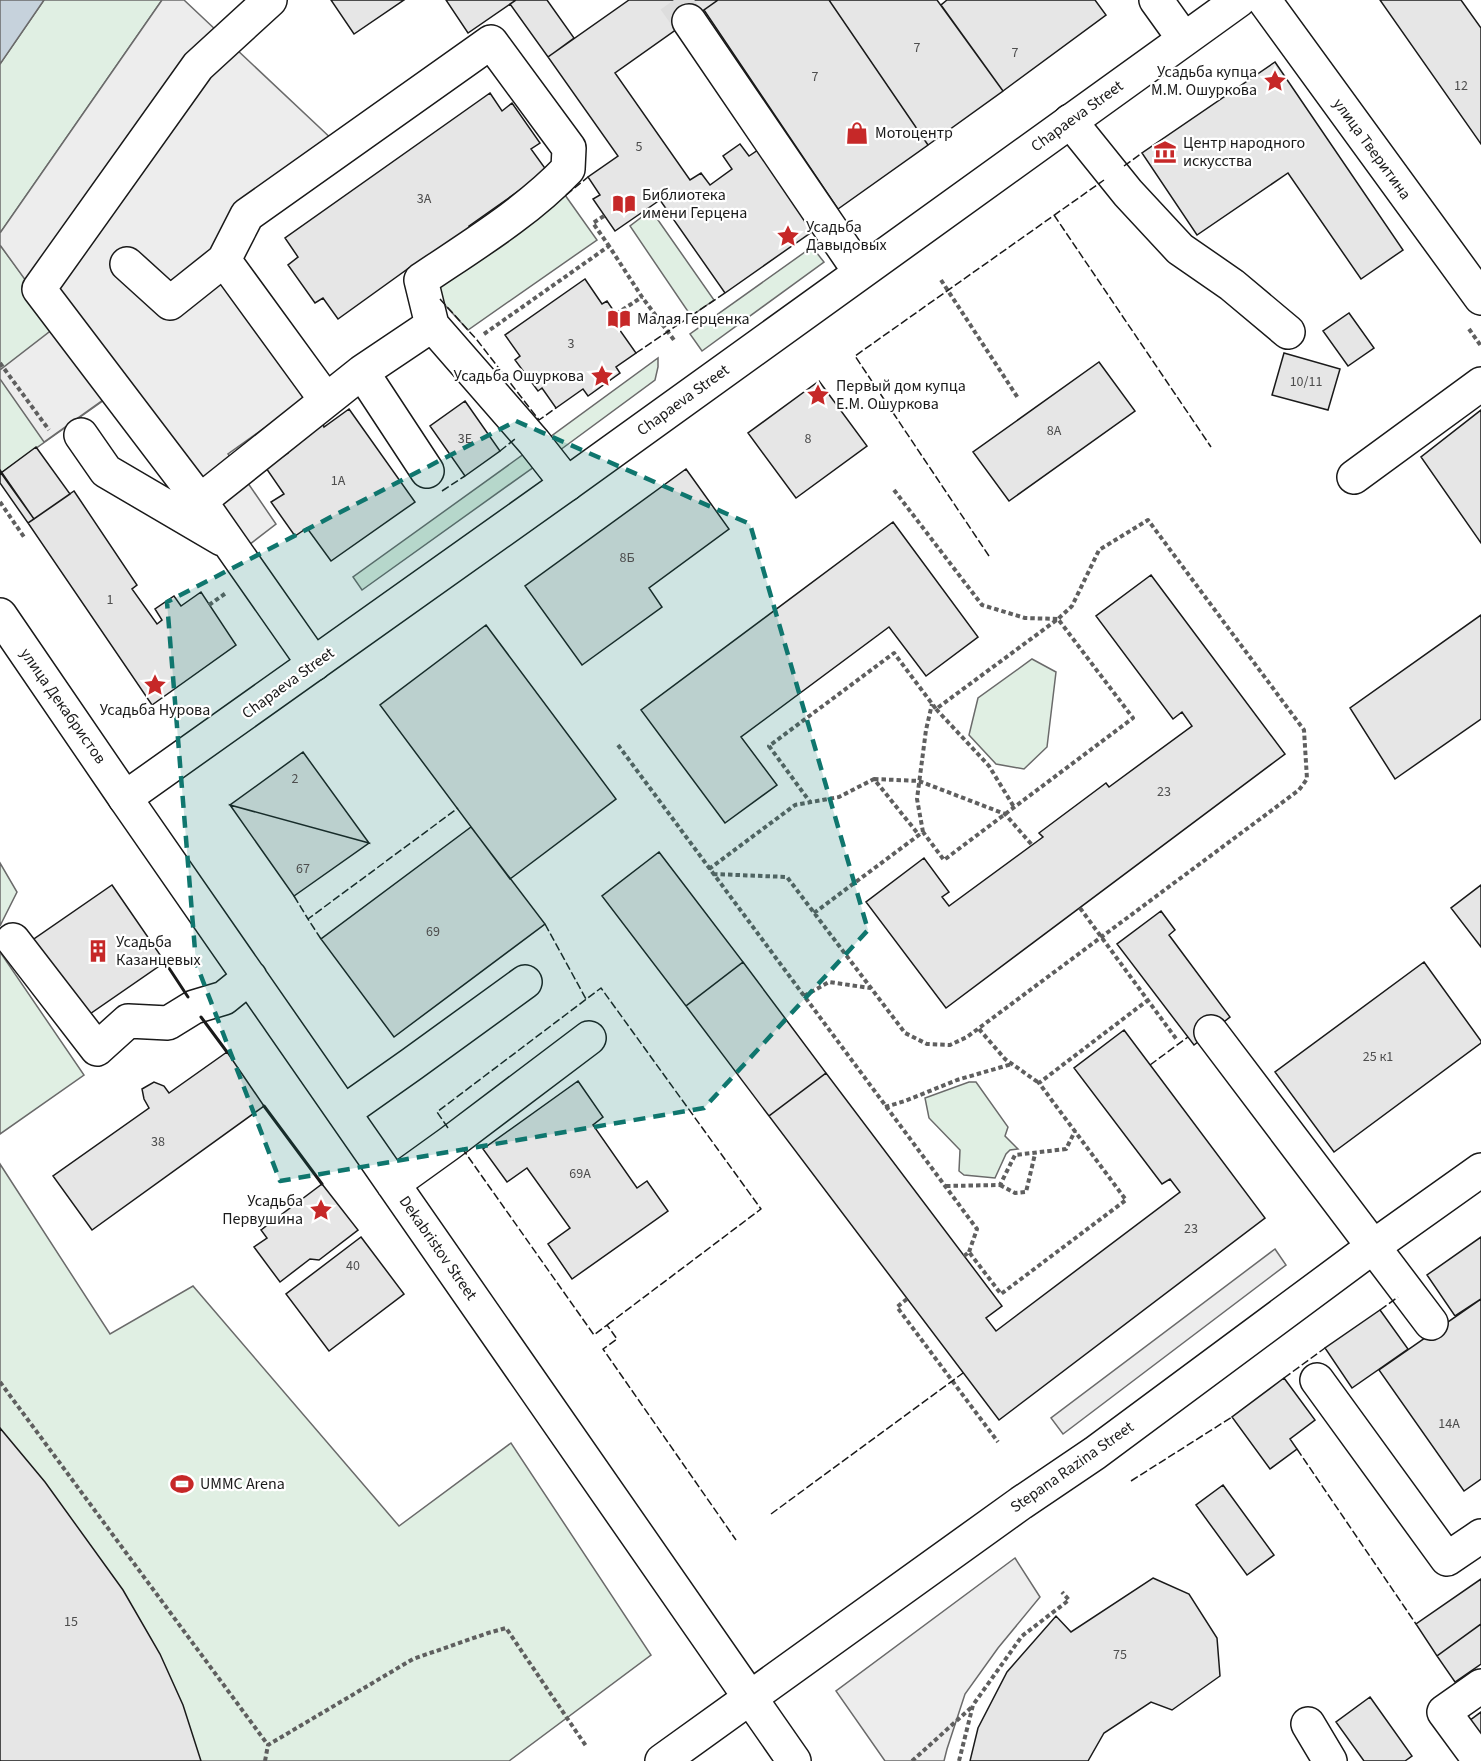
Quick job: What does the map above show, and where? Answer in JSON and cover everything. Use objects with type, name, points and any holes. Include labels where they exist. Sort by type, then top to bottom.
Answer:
[{"type":"street","points":[[270,0],[198,66],[39,289],[201,501],[314,664]]},
{"type":"street","points":[[1156,0],[1184,39]]},
{"type":"street","name":"Chapaeva Street","points":[[125,798],[567,484],[1239,0]]},
{"type":"street","name":"улица Тверитина","points":[[1264,0],[1481,298]]},
{"type":"street","points":[[689,21],[860,272]]},
{"type":"street","points":[[127,264],[170,303],[225,260],[247,215],[490,42],[568,148],[568,169],[551,187],[495,230],[422,280],[432,325],[534,442],[567,484]]},
{"type":"street","points":[[1070,121],[1128,193],[1180,249],[1232,285],[1288,332]]},
{"type":"street","points":[[225,260],[326,400]]},
{"type":"street","points":[[201,501],[362,372],[432,325]]},
{"type":"street","points":[[362,372],[427,471]]},
{"type":"street","points":[[1354,477],[1481,384]]},
{"type":"street","points":[[81,435],[106,471],[232,545]]},
{"type":"street","name":"улица Декабристов","points":[[0,615],[125,798]]},
{"type":"street","name":"Dekabristov Street","points":[[125,798],[751,1698]]},
{"type":"street","points":[[13,940],[97,1049],[128,1021],[168,1023],[194,1007],[224,998],[250,977]]},
{"type":"street","points":[[344,1112],[525,982]]},
{"type":"street","points":[[1211,1032],[1431,1323]]},
{"type":"street","points":[[393,1184],[589,1038]]},
{"type":"street","name":"Stepana Razina Street","points":[[662,1761],[1002,1516],[1095,1453],[1374,1246],[1481,1170]]},
{"type":"street","points":[[1317,1380],[1447,1559],[1481,1536]]},
{"type":"street","points":[[1466,1756],[1444,1712],[1481,1686]]},
{"type":"street","points":[[751,1698],[794,1761]]},
{"type":"street","points":[[1308,1724],[1330,1761]]},
{"type":"path","points":[[604,216],[593,223],[642,297],[674,340]]},
{"type":"path","points":[[456,353],[609,246]]},
{"type":"path","points":[[941,280],[1018,398]]},
{"type":"path","points":[[616,314],[642,297]]},
{"type":"path","points":[[0,363],[56,440],[81,435]]},
{"type":"path","points":[[894,490],[982,605],[1025,618],[1058,619]]},
{"type":"path","points":[[0,502],[24,537]]},
{"type":"path","points":[[712,874],[787,877],[905,1033],[927,1044],[950,1045],[979,1029],[1299,790],[1306,779],[1304,730],[1148,520],[1099,550],[1072,606],[1058,619],[936,709]]},
{"type":"path","points":[[874,779],[944,860],[1133,718],[1058,619]]},
{"type":"path","points":[[810,802],[769,746],[894,653],[936,709],[989,766],[1014,807]]},
{"type":"path","points":[[921,833],[917,799],[926,730],[932,704]]},
{"type":"path","points":[[618,746],[977,1229],[969,1252],[964,1256]]},
{"type":"path","points":[[709,869],[795,805],[839,797],[874,779],[919,781],[1005,814],[1032,845]]},
{"type":"path","points":[[814,913],[921,833]]},
{"type":"path","points":[[1080,908],[1180,1042]]},
{"type":"path","points":[[804,996],[829,981],[871,988]]},
{"type":"path","points":[[1039,1083],[1148,1000]]},
{"type":"path","points":[[969,1252],[1001,1294],[1126,1200],[1039,1083],[1005,1059],[979,1029]]},
{"type":"path","points":[[885,1107],[957,1080],[1012,1064]]},
{"type":"path","points":[[1000,1185],[1015,1155],[1066,1149],[1074,1131]]},
{"type":"path","points":[[945,1186],[1000,1185],[1015,1193],[1026,1192],[1035,1154]]},
{"type":"path","points":[[907,1299],[897,1307],[998,1442]]},
{"type":"path","points":[[0,1382],[268,1745],[265,1761]]},
{"type":"path","points":[[912,1761],[973,1705],[1022,1636],[1069,1600],[1062,1592]]},
{"type":"path","points":[[268,1745],[413,1659],[506,1628],[586,1746]]},
{"type":"path","points":[[959,1761],[973,1705]]},
{"type":"highlighted area","points":[[516,421],[750,524],[868,930],[704,1108],[280,1181],[196,963],[167,602]]},
{"type":"green space","points":[[44,0],[162,0],[0,233],[0,64]]},
{"type":"green space","points":[[565,195],[597,240],[468,330],[433,292]]},
{"type":"green space","points":[[651,210],[714,300],[691,316],[630,226]]},
{"type":"green space","points":[[0,245],[111,395],[1,473],[0,470]]},
{"type":"green space","points":[[812,247],[824,262],[702,351],[690,334]]},
{"type":"green space","points":[[658,358],[655,380],[556,453],[546,440]]},
{"type":"green space","points":[[528,451],[538,464],[362,590],[353,577]]},
{"type":"green space","points":[[1032,659],[1056,672],[1047,747],[1024,769],[996,764],[969,735],[978,698]]},
{"type":"green space","points":[[0,863],[17,892],[0,926]]},
{"type":"green space","points":[[0,952],[84,1075],[0,1134]]},
{"type":"green space","points":[[969,1082],[976,1082],[1008,1127],[1005,1136],[1018,1149],[1010,1150],[1006,1154],[995,1178],[964,1175],[959,1171],[960,1150],[929,1118],[925,1098]]},
{"type":"green space","name":"UMMC Arena","points":[[0,1164],[110,1334],[193,1286],[399,1526],[511,1443],[651,1655],[509,1761],[0,1761]]},
{"type":"shaded area","points":[[0,0],[44,0],[0,64]]},
{"type":"shaded area","points":[[162,0],[184,0],[336,143],[223,267],[305,399],[228,454],[276,524],[232,558],[110,395],[44,442],[0,379],[0,370],[58,325],[0,245],[0,233]]},
{"type":"shaded area","points":[[1275,1249],[1286,1265],[1063,1434],[1051,1418]]},
{"type":"shaded area","points":[[1015,1558],[1040,1597],[998,1648],[965,1694],[944,1761],[885,1761],[836,1691]]},
{"type":"building","points":[[331,0],[404,0],[354,34]]},
{"type":"building","points":[[446,0],[516,0],[468,33]]},
{"type":"building","points":[[516,0],[547,0],[574,38],[548,57],[510,4]]},
{"type":"building","points":[[629,0],[718,0],[615,73],[690,180],[701,173],[710,185],[732,169],[723,156],[740,144],[749,156],[758,150],[816,229],[725,293],[660,200],[615,231],[593,199],[600,195],[588,177],[618,156],[548,57]]},
{"type":"building","points":[[718,0],[829,0],[928,145],[838,209],[704,10]]},
{"type":"building","points":[[829,0],[937,0],[1003,91],[928,145]]},
{"type":"building","points":[[947,0],[1095,0],[1106,15],[1003,91],[941,5]]},
{"type":"building","points":[[1380,0],[1461,0],[1481,28],[1481,144]]},
{"type":"building","points":[[1275,62],[1403,250],[1361,279],[1288,173],[1197,235],[1142,153]]},
{"type":"building","points":[[490,93],[502,111],[512,103],[540,143],[531,149],[547,171],[469,226],[471,234],[414,274],[409,268],[338,319],[323,298],[315,303],[288,265],[298,257],[285,238]]},
{"type":"building","points":[[585,279],[602,304],[607,301],[624,326],[619,329],[636,353],[616,367],[620,373],[588,396],[583,389],[556,408],[542,388],[538,391],[515,360],[520,356],[505,335]]},
{"type":"building","points":[[1349,313],[1374,348],[1348,366],[1323,331]]},
{"type":"building","points":[[1284,353],[1340,369],[1328,410],[1272,395]]},
{"type":"building","points":[[1099,362],[1135,411],[1009,501],[973,452]]},
{"type":"building","points":[[819,381],[867,446],[796,498],[748,433]]},
{"type":"building","points":[[465,401],[500,451],[465,476],[430,426]]},
{"type":"building","points":[[349,409],[415,502],[331,561],[307,528],[295,536],[271,502],[284,494],[266,468],[288,453],[286,450]]},
{"type":"building","points":[[1481,410],[1481,543],[1421,457]]},
{"type":"building","points":[[36,447],[70,494],[34,519],[1,473]]},
{"type":"building","points":[[686,469],[729,529],[649,588],[662,607],[582,665],[525,586]]},
{"type":"building","points":[[0,470],[34,519],[28,523],[0,483]]},
{"type":"building","points":[[74,491],[137,585],[132,589],[157,624],[162,620],[155,609],[174,596],[181,606],[201,592],[236,645],[152,705],[28,523]]},
{"type":"building","points":[[893,522],[978,637],[926,676],[889,627],[741,737],[777,785],[725,823],[641,710]]},
{"type":"building","points":[[1151,575],[1285,754],[946,1008],[866,902],[924,858],[949,892],[942,897],[949,906],[1043,837],[1039,833],[1106,783],[1109,787],[1192,726],[1182,712],[1173,719],[1096,616]]},
{"type":"building","points":[[1481,615],[1481,719],[1395,779],[1350,708]]},
{"type":"building","points":[[486,625],[616,799],[510,879],[380,705]]},
{"type":"building","points":[[303,752],[369,843],[230,805]]},
{"type":"building","points":[[230,805],[369,843],[294,896]]},
{"type":"building","points":[[471,827],[545,924],[394,1037],[321,939]]},
{"type":"building","points":[[659,852],[743,962],[686,1006],[602,896]]},
{"type":"building","name":"Усадьба Казанцевых","points":[[112,885],[165,962],[84,1018],[31,941]]},
{"type":"building","points":[[1481,885],[1481,947],[1451,908]]},
{"type":"building","points":[[1161,911],[1175,930],[1169,935],[1230,1017],[1194,1045],[1117,944]]},
{"type":"building","points":[[743,962],[826,1073],[769,1116],[686,1006]]},
{"type":"building","points":[[1424,962],[1481,1043],[1334,1152],[1275,1072]]},
{"type":"building","points":[[1124,1030],[1265,1218],[999,1420],[769,1116],[826,1073],[1002,1306],[986,1318],[996,1331],[1180,1192],[1170,1179],[1162,1184],[1074,1068]]},
{"type":"building","points":[[227,1052],[264,1106],[92,1230],[53,1176],[149,1108],[142,1089],[154,1082],[164,1086],[169,1093]]},
{"type":"building","points":[[578,1081],[603,1117],[593,1125],[637,1188],[647,1181],[668,1211],[572,1279],[548,1244],[570,1228],[527,1168],[507,1182],[483,1149]]},
{"type":"building","points":[[322,1184],[358,1230],[319,1260],[310,1259],[280,1282],[254,1247],[267,1238],[261,1230]]},
{"type":"building","points":[[361,1237],[404,1294],[329,1351],[286,1294]]},
{"type":"building","points":[[1481,1237],[1481,1299],[1455,1316],[1427,1275]]},
{"type":"building","points":[[1481,1299],[1481,1479],[1464,1491],[1379,1370]]},
{"type":"building","points":[[1380,1310],[1408,1349],[1352,1388],[1325,1348]]},
{"type":"building","points":[[1284,1378],[1315,1420],[1290,1439],[1297,1449],[1270,1469],[1232,1417]]},
{"type":"building","points":[[0,1428],[45,1482],[123,1590],[160,1654],[183,1705],[201,1761],[0,1761]]},
{"type":"building","points":[[1223,1485],[1274,1555],[1247,1575],[1196,1505]]},
{"type":"building","points":[[1153,1578],[1189,1594],[1217,1638],[1220,1676],[1172,1710],[1151,1702],[1104,1733],[1088,1761],[970,1761],[978,1728],[1007,1672],[1056,1616],[1071,1632]]},
{"type":"building","points":[[1481,1579],[1481,1624],[1437,1656],[1416,1624]]},
{"type":"building","points":[[1481,1624],[1481,1664],[1455,1682],[1437,1656]]},
{"type":"building","points":[[1370,1697],[1412,1756],[1405,1761],[1364,1761],[1336,1722]]},
{"type":"building","points":[[1481,1712],[1481,1746],[1465,1724]]},
{"type":"tunnel","points":[[674,0],[689,21]]},
{"type":"fence","points":[[1124,166],[1142,153]]},
{"type":"fence","points":[[566,195],[588,177]]},
{"type":"fence","points":[[989,556],[855,356],[1104,180]]},
{"type":"fence","points":[[1054,215],[1211,447]]},
{"type":"fence","points":[[636,353],[725,293]]},
{"type":"fence","points":[[440,299],[477,340],[539,420],[556,408]]},
{"type":"fence","points":[[500,451],[515,439]]},
{"type":"fence","points":[[442,491],[465,476]]},
{"type":"fence","points":[[321,939],[308,919],[458,808]]},
{"type":"fence","points":[[294,896],[308,919]]},
{"type":"fence","points":[[545,924],[586,999]]},
{"type":"fence","points":[[448,1128],[437,1112],[601,988],[761,1209],[607,1325]]},
{"type":"fence","points":[[1150,1065],[1188,1037]]},
{"type":"fence","points":[[462,1148],[594,1335],[607,1325],[617,1339],[603,1349],[736,1540]]},
{"type":"fence","points":[[1380,1310],[1398,1297]]},
{"type":"fence","points":[[1284,1378],[1325,1348]]},
{"type":"fence","points":[[771,1514],[963,1373]]},
{"type":"fence","points":[[1131,1481],[1232,1417]]},
{"type":"fence","points":[[1297,1449],[1416,1624]]},
{"type":"wall","points":[[165,962],[188,997]]},
{"type":"wall","points":[[201,1017],[227,1052]]},
{"type":"wall","points":[[264,1106],[322,1184]]},
{"type":"place","name":"Усадьба купца М.М. Ошуркова","points":[[1275,81]]},
{"type":"place","name":"Мотоцентр","points":[[857,133]]},
{"type":"place","name":"Центр народного искусства","points":[[1165,152]]},
{"type":"place","name":"Библиотека имени Герцена","points":[[624,204]]},
{"type":"place","name":"Усадьба Давыдовых","points":[[788,236]]},
{"type":"place","name":"Малая Герценка","points":[[619,319]]},
{"type":"place","name":"Усадьба Ошуркова","points":[[602,376]]},
{"type":"place","name":"Первый дом купца Е.М. Ошуркова","points":[[818,395]]},
{"type":"place","name":"Усадьба Нурова","points":[[155,685]]},
{"type":"place","name":"Усадьба Казанцевых","points":[[98,951]]},
{"type":"place","name":"Усадьба Первушина","points":[[321,1210]]},
{"type":"place","name":"UMMC Arena","points":[[182,1484]]}]
